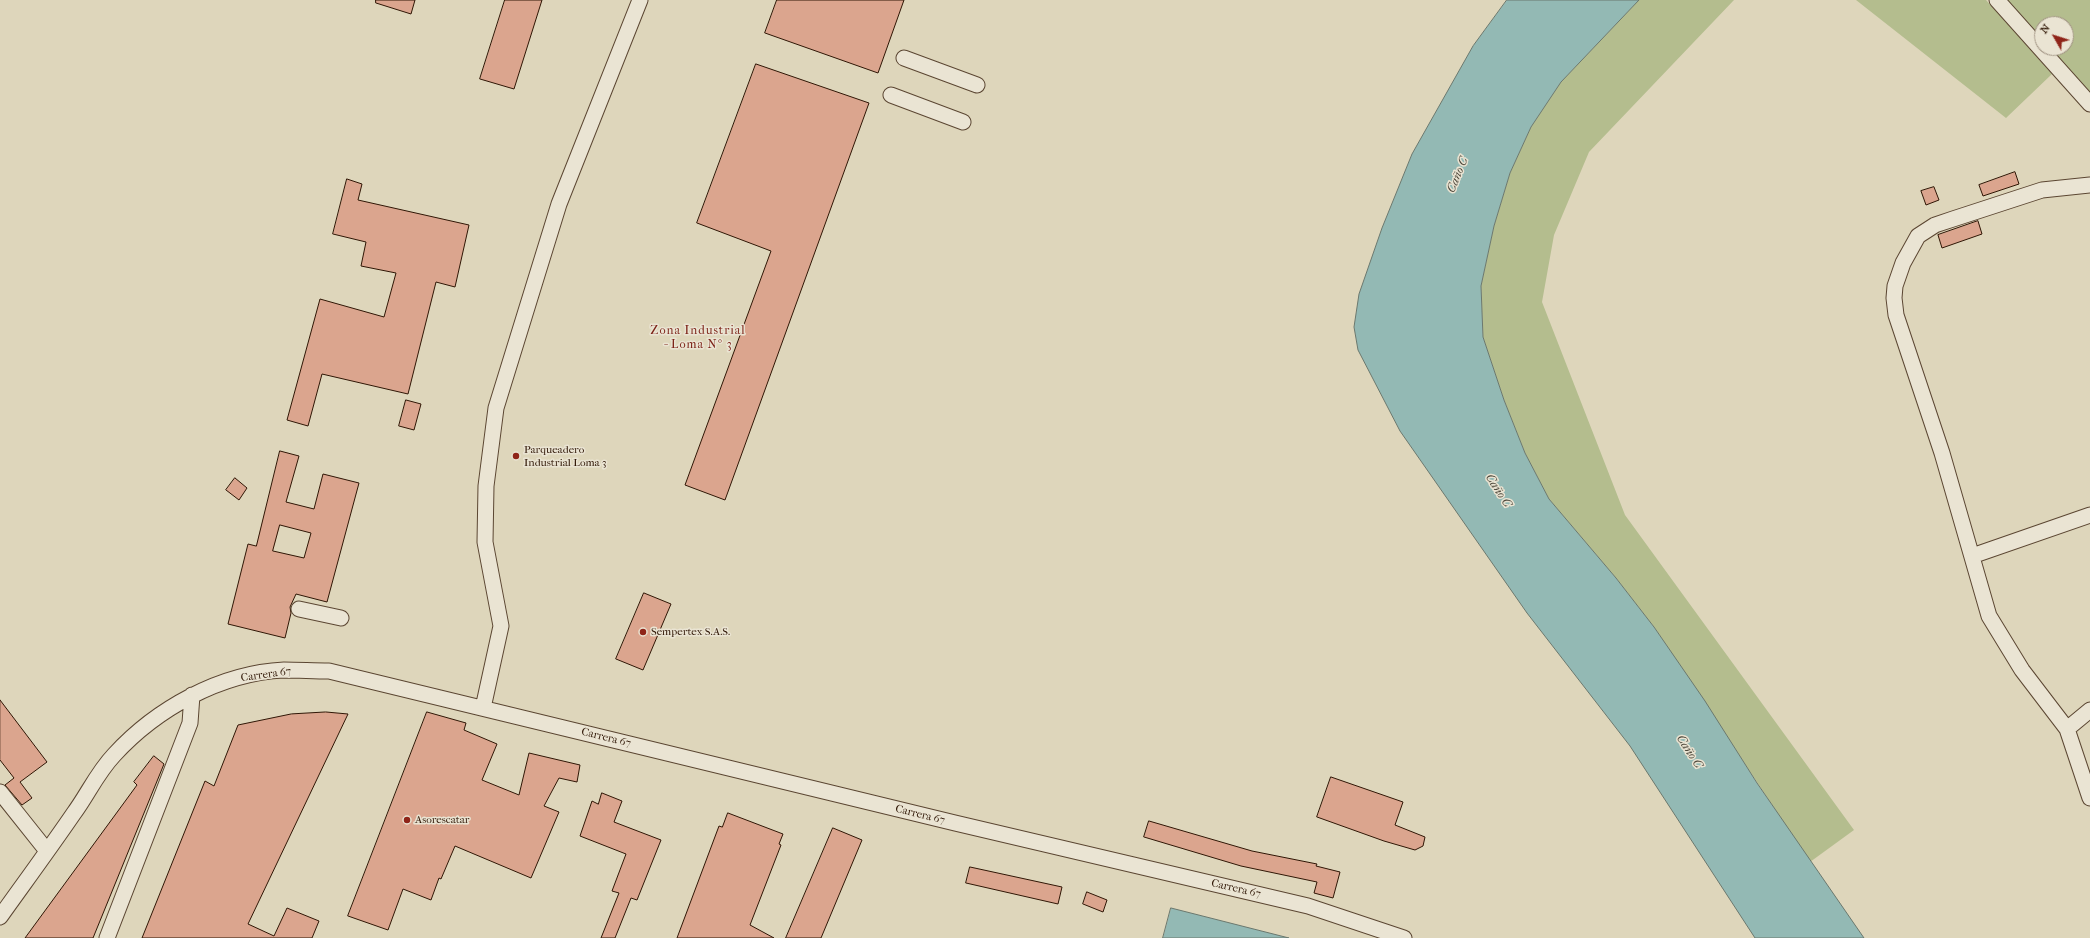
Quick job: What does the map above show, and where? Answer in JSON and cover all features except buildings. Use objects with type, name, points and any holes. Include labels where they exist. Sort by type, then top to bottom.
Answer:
[{"type":"street","points":[[483,708],[501,626],[486,542],[486,486],[496,408],[559,204],[640,0]]},
{"type":"street","points":[[1997,0],[2090,104]]},
{"type":"street","points":[[904,58],[977,85]]},
{"type":"street","points":[[891,94],[963,122]]},
{"type":"street","points":[[2090,185],[2042,190],[1935,226],[1918,236],[1903,263],[1895,286],[1894,298],[1896,316],[1942,453],[1989,616],[2022,670],[2068,729],[2090,798]]},
{"type":"street","points":[[1972,556],[2090,515]]},
{"type":"street","points":[[299,609],[341,618]]},
{"type":"street","name":"Carrera 67","points":[[0,917],[76,811],[92,782],[113,756],[137,732],[158,716],[192,695],[236,679],[275,672],[329,671],[954,823],[1308,906],[1404,938]]},
{"type":"street","points":[[106,938],[190,723],[192,695]]},
{"type":"street","points":[[2068,729],[2090,710]]},
{"type":"street","points":[[0,792],[47,851]]},
{"type":"green space","points":[[1639,0],[1734,0],[1589,152],[1554,235],[1542,302],[1625,515],[1854,830],[1810,862],[1654,627],[1616,578],[1549,499],[1525,453],[1504,400],[1483,337],[1481,286],[1494,226],[1510,173],[1531,127],[1561,82]]},
{"type":"green space","points":[[1856,0],[1986,0],[2034,54],[2034,56],[2036,56],[2052,74],[2006,118]]},
{"type":"green space","points":[[2004,0],[2090,0],[2090,92],[2056,56],[2074,56],[2074,16],[2034,16],[2034,32]]},
{"type":"water","name":"Caño C","points":[[1507,0],[1639,0],[1561,82],[1531,127],[1510,173],[1494,226],[1481,286],[1483,337],[1504,400],[1525,453],[1549,499],[1616,578],[1654,627],[1705,701],[1757,783],[1864,938],[1755,938],[1630,746],[1527,613],[1400,431],[1358,350],[1354,327],[1359,294],[1382,228],[1412,154],[1473,46]]},
{"type":"water","points":[[1171,908],[1289,938],[1163,938]]},
{"type":"place","name":"Parqueadero Industrial Loma 3","points":[[516,456]]},
{"type":"place","name":"Sempertex S.A.S.","points":[[643,632]]},
{"type":"place","name":"Asorescatar","points":[[407,820]]},
{"type":"district","name":"Zona Industrial - Loma Nº 3","points":[[698,338]]}]
